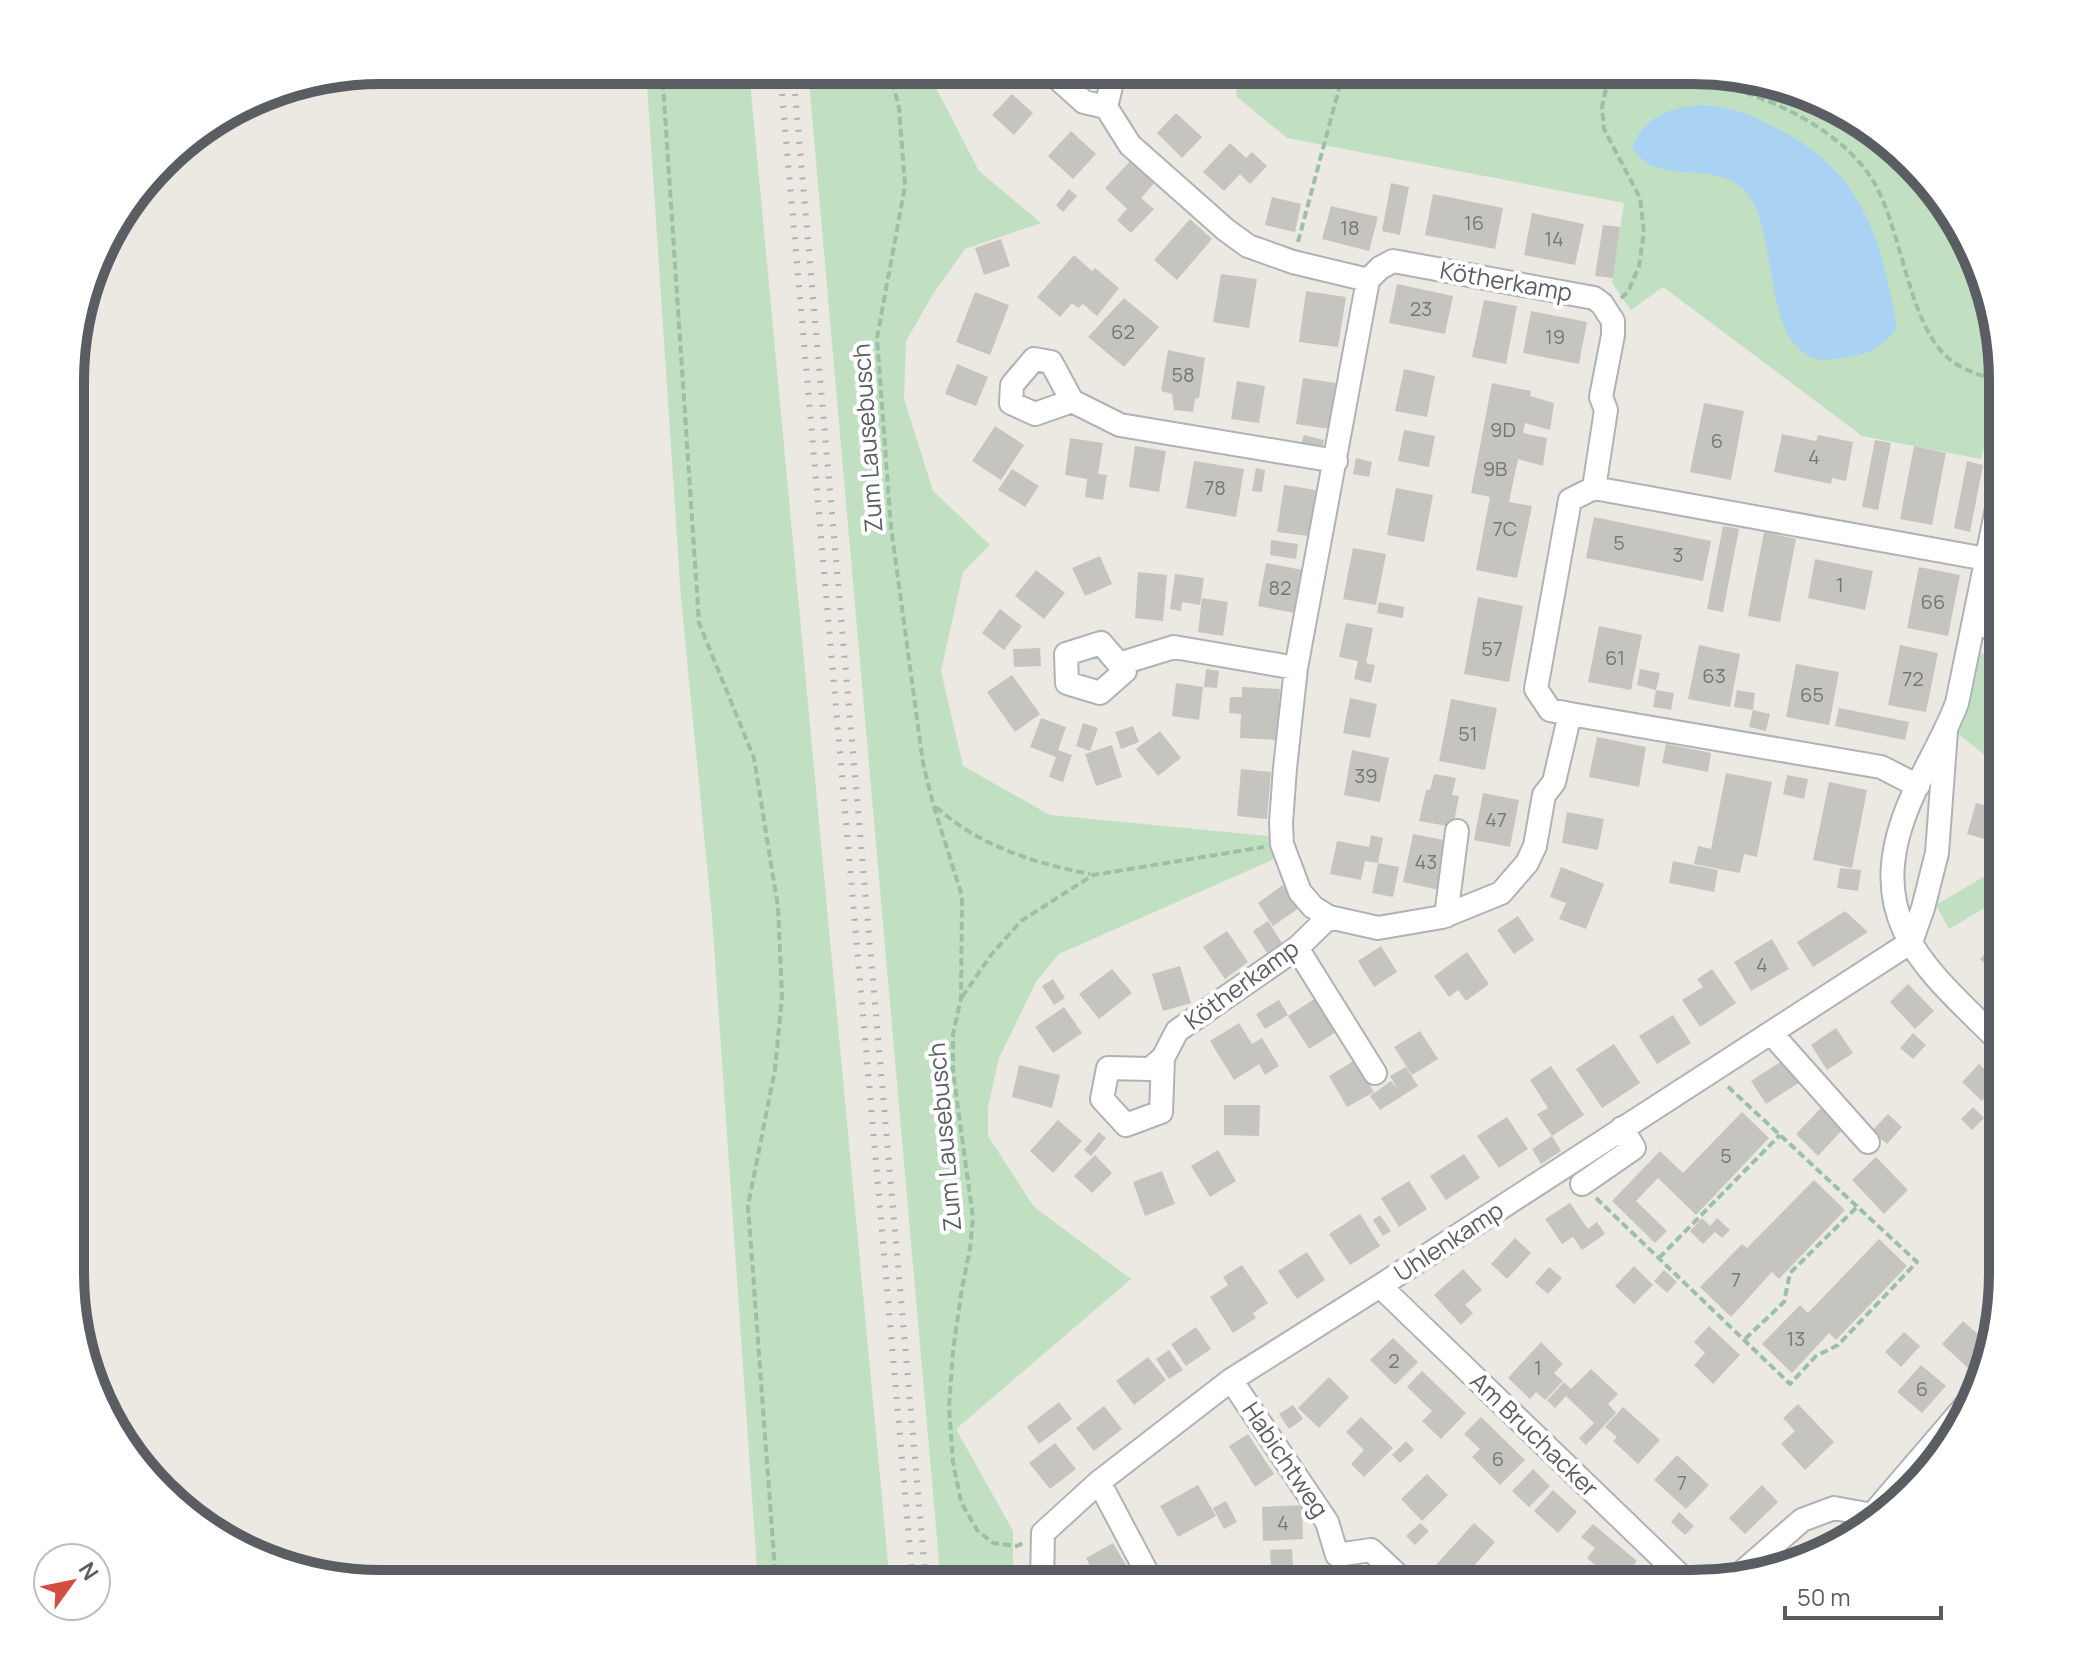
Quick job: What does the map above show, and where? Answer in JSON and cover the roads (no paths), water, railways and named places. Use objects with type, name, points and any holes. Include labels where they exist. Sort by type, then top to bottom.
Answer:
[{"type":"street","points":[[1064,84],[1084,102],[1106,107],[1130,145],[1248,246],[1293,262],[1368,280],[1296,668],[1281,823],[1282,844],[1300,892],[1313,907],[1329,917],[1353,925],[1378,928],[1446,916],[1501,893],[1527,863],[1535,846],[1544,795],[1554,782],[1570,714]]},
{"type":"street","points":[[1106,107],[1112,84]]},
{"type":"street","name":"Kötherkamp","points":[[1368,280],[1393,261],[1594,298],[1608,311],[1613,321],[1601,397],[1606,410],[1594,488]]},
{"type":"street","points":[[1072,401],[1120,425],[1336,461]]},
{"type":"street","points":[[1918,786],[1881,767],[1550,710],[1536,689],[1570,500],[1594,488],[1986,559]]},
{"type":"street","points":[[1989,545],[1957,703],[1907,808],[1894,848],[1891,874],[1900,921],[1922,964],[1989,1031]]},
{"type":"street","points":[[1974,625],[1989,627]]},
{"type":"street","points":[[1119,664],[1174,647],[1296,668]]},
{"type":"street","points":[[1911,942],[1937,853],[1946,731]]},
{"type":"street","points":[[1446,916],[1457,831]]},
{"type":"street","name":"Kötherkamp","points":[[1163,1058],[1177,1031],[1297,948],[1329,917]]},
{"type":"street","name":"Uhlenkamp","points":[[1042,1570],[1043,1533],[1099,1482],[1231,1380],[1911,942]]},
{"type":"street","points":[[1297,948],[1375,1073]]},
{"type":"street","points":[[1771,1033],[1868,1142]]},
{"type":"street","points":[[1582,1184],[1634,1148],[1622,1128]]},
{"type":"street","name":"Am Bruchacker","points":[[1380,1286],[1674,1570]]},
{"type":"street","name":"Habichtweg","points":[[1231,1380],[1327,1522],[1337,1555],[1371,1550],[1392,1570]]},
{"type":"street","points":[[1893,1492],[1941,1435]]},
{"type":"street","points":[[1099,1482],[1146,1570]]},
{"type":"street","points":[[1752,1564],[1802,1520],[1834,1508],[1865,1515]]},
{"type":"water","points":[[1702,105],[1744,113],[1782,131],[1810,148],[1833,168],[1851,190],[1876,240],[1897,328],[1879,346],[1850,357],[1825,359],[1817,359],[1798,349],[1786,331],[1778,307],[1762,226],[1754,204],[1741,187],[1714,175],[1654,166],[1642,159],[1632,147],[1644,128],[1660,115],[1679,108]]},
{"type":"railway","points":[[781,84],[912,1570]]},
{"type":"railway","points":[[794,84],[925,1570]]}]
